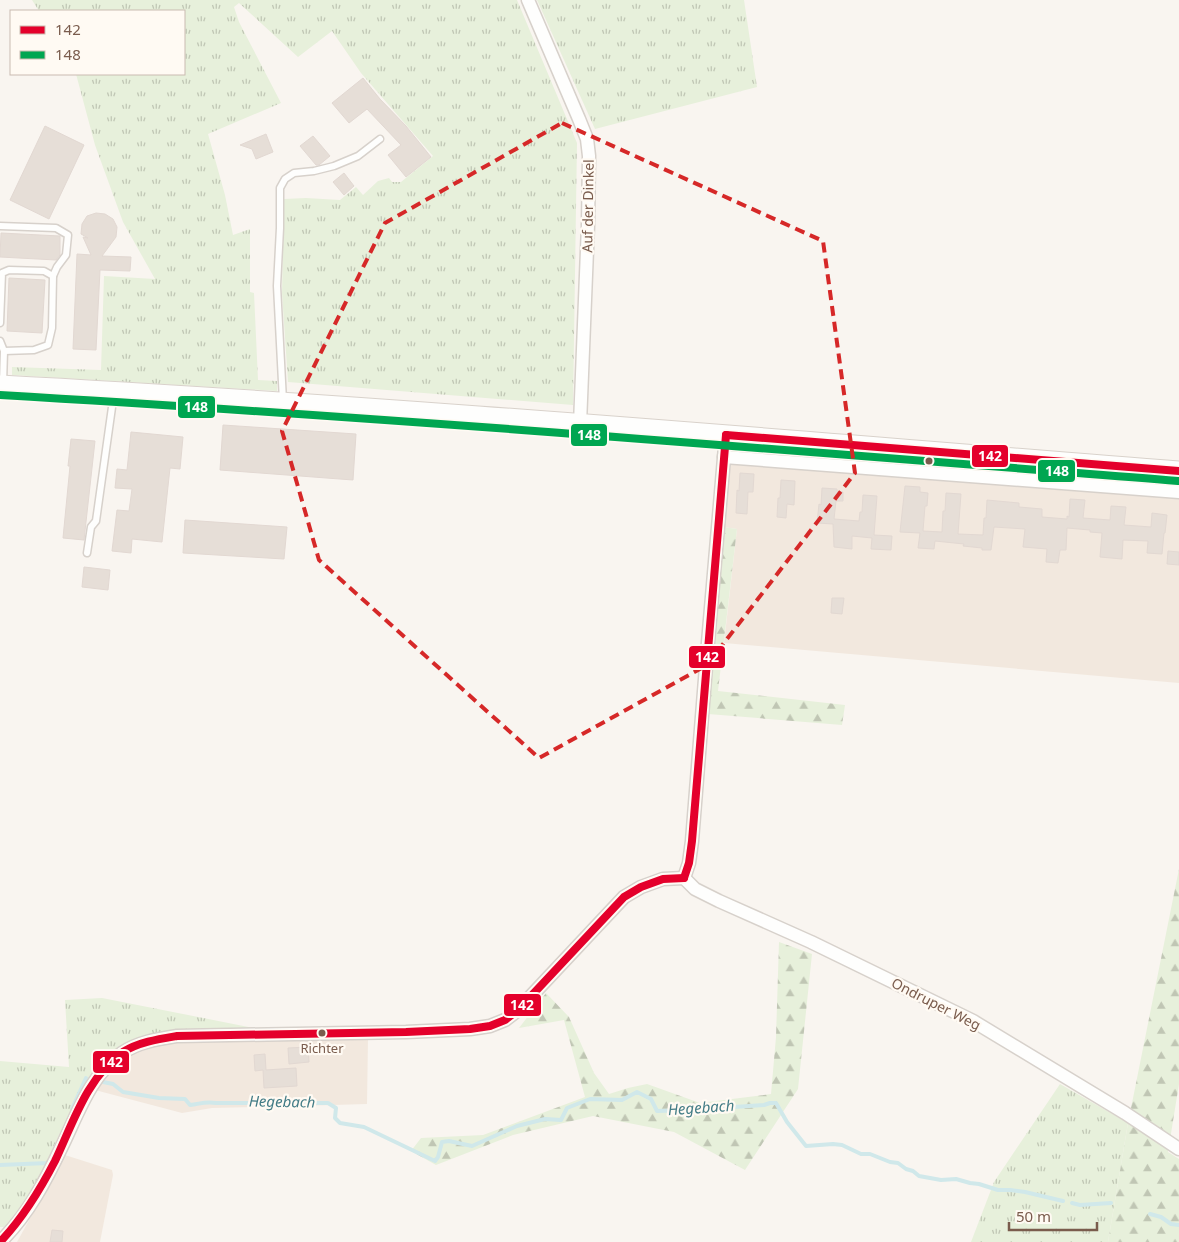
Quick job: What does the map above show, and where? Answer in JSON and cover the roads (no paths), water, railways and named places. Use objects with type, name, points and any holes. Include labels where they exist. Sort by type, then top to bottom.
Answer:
[{"type":"main road","points":[[1,385],[283,402],[1179,471]]},
{"type":"street","name":"Auf der Dinkel","points":[[528,0],[587,139],[589,156],[588,226],[580,424]]},
{"type":"street","points":[[0,1242],[25,1213],[34,1198],[54,1163],[79,1109],[97,1078],[122,1053],[154,1039],[176,1036],[406,1032],[470,1029],[490,1026],[505,1020],[518,1010],[624,897],[642,887],[663,879],[684,878],[689,863],[692,841],[726,435]]},
{"type":"street","points":[[724,457],[1179,492]]},
{"type":"street","name":"Ondruper Weg","points":[[684,878],[695,889],[719,901],[811,942],[972,1021],[1179,1149]]},
{"type":"lane","points":[[283,402],[277,286],[280,188],[285,179],[294,173],[334,166],[358,156],[380,139]]},
{"type":"lane","points":[[0,226],[56,228],[68,235],[66,255],[53,276],[52,328],[48,345],[34,350],[4,351]]},
{"type":"lane","points":[[0,323],[2,273],[9,270],[44,271],[53,276]]},
{"type":"lane","points":[[0,341],[4,351],[1,385]]},
{"type":"lane","points":[[87,553],[91,527],[96,521],[114,392]]},
{"type":"waterway","name":"Hegebach","points":[[72,1109],[86,1078]]},
{"type":"waterway","name":"Hegebach","points":[[103,1082],[113,1084],[123,1092],[159,1098],[185,1099],[190,1105],[209,1102],[328,1103],[336,1108],[335,1118],[340,1123],[364,1127],[435,1161],[442,1142],[449,1141],[472,1146],[517,1126],[545,1119],[561,1120],[567,1108],[590,1099],[622,1100],[637,1092],[651,1099],[657,1111],[776,1103],[787,1122],[806,1146],[842,1145],[861,1154],[870,1154],[898,1163],[919,1176],[941,1180],[956,1179],[998,1190],[1025,1192],[1063,1201]]},
{"type":"waterway","name":"Hegebach","points":[[0,1165],[48,1163],[49,1161]]},
{"type":"waterway","points":[[1072,1203],[1080,1205],[1111,1203]]},
{"type":"waterway","points":[[1150,1214],[1161,1217],[1171,1224],[1179,1225]]},
{"type":"place","name":"Richter","points":[[322,1033]]}]
